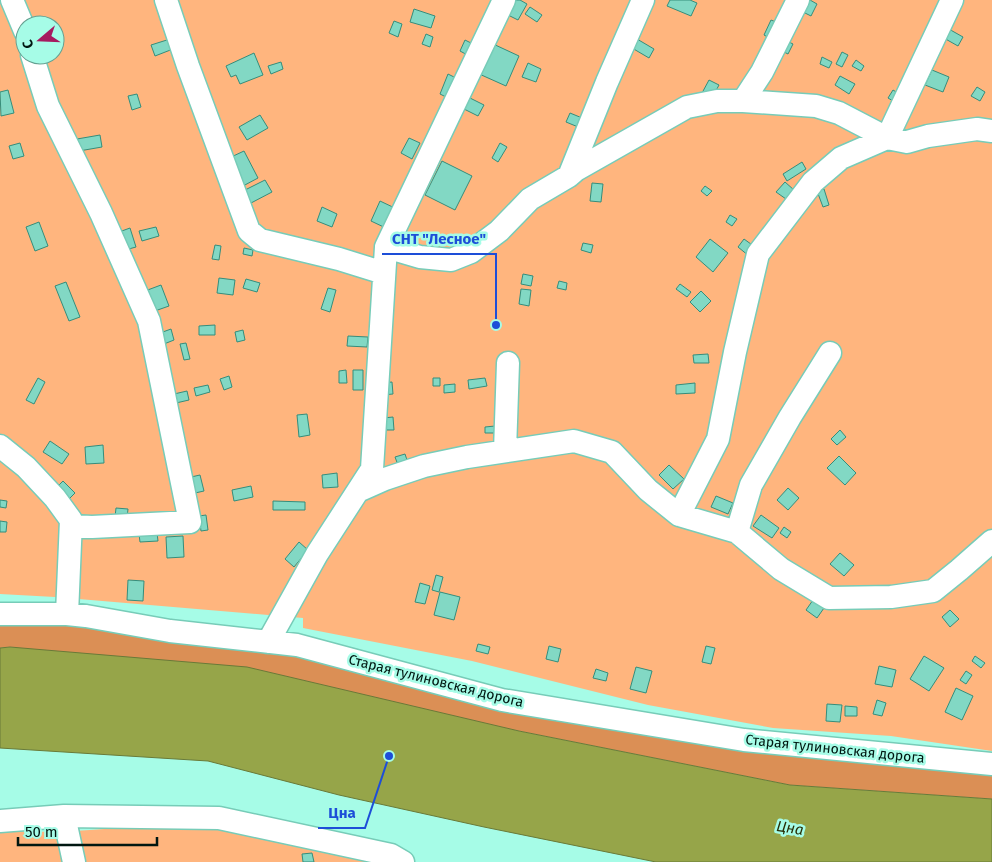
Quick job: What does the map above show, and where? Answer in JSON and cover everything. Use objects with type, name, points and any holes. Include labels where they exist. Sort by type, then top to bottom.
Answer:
[{"type":"street","points":[[12,0],[18,15]]},
{"type":"street","points":[[166,0],[188,66],[249,231],[260,240],[384,273]]},
{"type":"street","points":[[268,642],[316,554],[372,469],[386,247],[504,0]]},
{"type":"street","points":[[569,176],[643,0]]},
{"type":"street","points":[[743,101],[762,72],[798,0]]},
{"type":"street","points":[[678,515],[718,439],[735,352],[758,254],[812,182],[841,158],[888,138],[952,0]]},
{"type":"street","points":[[35,65],[48,106],[100,213],[149,321],[190,522],[92,527],[71,526]]},
{"type":"street","points":[[386,247],[420,257],[451,260],[471,252],[499,231],[530,199],[576,170],[688,108],[717,101],[816,106],[839,113],[888,138],[907,142],[928,136],[977,129],[992,131]]},
{"type":"street","points":[[737,532],[751,485],[830,353]]},
{"type":"street","points":[[505,451],[508,363]]},
{"type":"street","points":[[358,490],[424,466],[574,441],[612,452],[648,490],[678,515],[737,532],[781,569],[830,598],[892,597],[933,591],[992,541]]},
{"type":"street","points":[[0,446],[26,467],[56,498],[71,520],[67,614]]},
{"type":"street","name":"Старая тулиновская дорога","points":[[0,614],[67,614],[170,630],[297,645],[502,700],[744,740],[992,764]]},
{"type":"street","points":[[0,821],[64,816],[219,818],[391,855],[403,862]]},
{"type":"street","points":[[64,816],[74,862]]},
{"type":"shaded area","points":[[0,0],[992,0],[992,751],[891,736],[773,728],[648,705],[472,661],[303,628],[303,618],[0,594]]},
{"type":"shaded area","points":[[57,624],[244,641],[409,675],[992,774],[992,799],[790,785],[519,731],[10,647],[0,648],[0,625]]},
{"type":"shaded area","points":[[238,820],[390,862],[0,862],[0,831],[60,832]]},
{"type":"water","name":"Цна","points":[[10,647],[247,667],[519,731],[790,785],[992,799],[992,862],[656,862],[339,795],[208,761],[0,748],[0,648]]},
{"type":"building","points":[[513,0],[520,0],[527,4],[518,20],[506,14]]},
{"type":"building","points":[[670,0],[690,0],[697,3],[691,16],[667,6]]},
{"type":"building","points":[[804,0],[810,0],[817,4],[811,16],[799,10]]},
{"type":"building","points":[[530,7],[542,15],[537,22],[525,14]]},
{"type":"building","points":[[414,9],[435,16],[431,28],[410,22]]},
{"type":"building","points":[[771,20],[781,24],[773,40],[764,35]]},
{"type":"building","points":[[394,21],[402,24],[398,37],[389,33]]},
{"type":"building","points":[[947,28],[963,37],[958,46],[942,37]]},
{"type":"building","points":[[426,34],[433,37],[430,47],[422,44]]},
{"type":"building","points":[[170,39],[173,49],[155,56],[151,45]]},
{"type":"building","points":[[637,39],[654,49],[649,58],[632,48]]},
{"type":"building","points":[[465,40],[479,47],[473,58],[460,51]]},
{"type":"building","points":[[785,40],[793,44],[788,54],[780,50]]},
{"type":"building","points":[[491,43],[519,56],[506,86],[477,73]]},
{"type":"building","points":[[842,52],[848,55],[842,67],[836,64]]},
{"type":"building","points":[[254,53],[263,75],[240,84],[236,75],[231,77],[226,66]]},
{"type":"building","points":[[822,57],[832,62],[829,68],[820,64]]},
{"type":"building","points":[[856,60],[864,66],[861,71],[852,66]]},
{"type":"building","points":[[281,62],[283,69],[271,74],[268,66]]},
{"type":"building","points":[[528,63],[541,69],[536,82],[522,77]]},
{"type":"building","points":[[932,70],[949,77],[943,92],[925,85]]},
{"type":"building","points":[[448,74],[458,79],[450,99],[440,94]]},
{"type":"building","points":[[840,76],[855,84],[849,94],[835,85]]},
{"type":"building","points":[[709,80],[719,85],[712,98],[702,93]]},
{"type":"building","points":[[977,87],[985,92],[980,101],[971,96]]},
{"type":"building","points":[[8,90],[14,113],[1,116],[0,92]]},
{"type":"building","points":[[893,90],[898,93],[893,101],[888,98]]},
{"type":"building","points":[[137,94],[141,107],[132,110],[128,96]]},
{"type":"building","points":[[466,96],[484,105],[478,116],[460,107]]},
{"type":"building","points":[[570,113],[587,120],[583,129],[566,122]]},
{"type":"building","points":[[260,115],[268,128],[247,140],[239,127]]},
{"type":"building","points":[[100,135],[102,147],[79,151],[77,139]]},
{"type":"building","points":[[409,138],[420,143],[412,159],[401,153]]},
{"type":"building","points":[[20,143],[24,156],[13,159],[9,146]]},
{"type":"building","points":[[500,143],[507,147],[498,162],[492,158]]},
{"type":"building","points":[[244,151],[258,178],[243,186],[229,158]]},
{"type":"building","points":[[442,161],[472,176],[455,210],[425,195]]},
{"type":"building","points":[[802,162],[806,169],[787,181],[783,174]]},
{"type":"building","points":[[265,180],[272,192],[251,203],[245,190]]},
{"type":"building","points":[[785,182],[794,190],[786,199],[776,192]]},
{"type":"building","points":[[592,183],[603,184],[601,202],[590,201]]},
{"type":"building","points":[[705,186],[712,191],[707,196],[701,191]]},
{"type":"building","points":[[824,189],[829,205],[823,207],[817,191]]},
{"type":"building","points":[[380,201],[399,210],[390,230],[371,221]]},
{"type":"building","points":[[322,207],[337,214],[332,227],[317,221]]},
{"type":"building","points":[[730,215],[737,219],[732,226],[726,222]]},
{"type":"building","points":[[39,222],[48,246],[35,251],[26,227]]},
{"type":"building","points":[[156,227],[159,236],[142,241],[139,231]]},
{"type":"building","points":[[130,228],[136,247],[125,250],[119,232]]},
{"type":"building","points":[[710,239],[728,253],[713,272],[696,257]]},
{"type":"building","points":[[744,239],[755,247],[749,256],[738,247]]},
{"type":"building","points":[[583,243],[593,245],[591,253],[581,250]]},
{"type":"building","points":[[215,245],[221,246],[219,260],[212,259]]},
{"type":"building","points":[[244,248],[253,250],[252,256],[243,254]]},
{"type":"building","points":[[523,274],[533,276],[531,286],[521,284]]},
{"type":"building","points":[[219,278],[235,280],[233,295],[217,293]]},
{"type":"building","points":[[246,279],[260,283],[257,292],[243,288]]},
{"type":"building","points":[[559,281],[567,283],[566,290],[557,288]]},
{"type":"building","points":[[66,282],[80,317],[69,321],[55,286]]},
{"type":"building","points":[[680,284],[691,292],[687,297],[676,289]]},
{"type":"building","points":[[161,285],[169,306],[152,312],[145,291]]},
{"type":"building","points":[[328,288],[336,290],[330,312],[321,309]]},
{"type":"building","points":[[521,289],[531,290],[529,306],[519,304]]},
{"type":"building","points":[[701,291],[711,301],[700,312],[690,302]]},
{"type":"building","points":[[215,325],[215,335],[199,335],[199,326]]},
{"type":"building","points":[[171,329],[174,340],[164,344],[160,333]]},
{"type":"building","points":[[243,330],[245,340],[237,342],[235,332]]},
{"type":"building","points":[[348,336],[368,337],[367,347],[347,346]]},
{"type":"building","points":[[186,343],[190,359],[184,360],[180,344]]},
{"type":"building","points":[[708,354],[709,363],[694,363],[693,355]]},
{"type":"building","points":[[346,370],[347,383],[339,383],[339,371]]},
{"type":"building","points":[[353,370],[363,370],[363,390],[353,390]]},
{"type":"building","points":[[229,376],[232,387],[224,390],[220,379]]},
{"type":"building","points":[[38,378],[45,382],[34,404],[26,400]]},
{"type":"building","points":[[433,378],[440,378],[440,386],[433,386]]},
{"type":"building","points":[[485,378],[487,386],[469,389],[468,380]]},
{"type":"building","points":[[392,382],[393,394],[382,395],[381,383]]},
{"type":"building","points":[[695,383],[695,393],[676,394],[676,385]]},
{"type":"building","points":[[455,384],[455,392],[444,393],[444,385]]},
{"type":"building","points":[[208,385],[210,392],[196,396],[194,388]]},
{"type":"building","points":[[187,391],[189,400],[176,403],[174,394]]},
{"type":"building","points":[[307,414],[310,435],[299,437],[297,415]]},
{"type":"building","points":[[393,417],[394,430],[383,430],[383,418]]},
{"type":"building","points":[[495,426],[494,433],[485,433],[485,427]]},
{"type":"building","points":[[840,430],[846,437],[837,445],[831,439]]},
{"type":"building","points":[[50,441],[69,454],[62,464],[43,452]]},
{"type":"building","points":[[103,445],[104,463],[86,464],[85,447]]},
{"type":"building","points":[[405,454],[408,463],[398,465],[395,457]]},
{"type":"building","points":[[839,456],[856,473],[845,485],[827,468]]},
{"type":"building","points":[[669,465],[684,479],[673,489],[659,475]]},
{"type":"building","points":[[337,473],[338,487],[323,488],[322,475]]},
{"type":"building","points":[[200,475],[204,491],[195,493],[191,477]]},
{"type":"building","points":[[63,481],[75,493],[67,501],[55,489]]},
{"type":"building","points":[[251,486],[253,497],[234,501],[232,490]]},
{"type":"building","points":[[788,488],[799,498],[788,510],[777,500]]},
{"type":"building","points":[[716,496],[733,503],[728,514],[711,507]]},
{"type":"building","points":[[0,500],[7,501],[6,508],[0,507]]},
{"type":"building","points":[[273,501],[305,502],[305,510],[273,510]]},
{"type":"building","points":[[116,508],[128,509],[127,518],[115,517]]},
{"type":"building","points":[[206,515],[208,530],[201,531],[199,516]]},
{"type":"building","points":[[761,515],[779,528],[772,538],[753,526]]},
{"type":"building","points":[[0,521],[7,522],[6,532],[0,532]]},
{"type":"building","points":[[784,527],[791,532],[787,538],[780,533]]},
{"type":"building","points":[[157,533],[158,541],[140,542],[139,534]]},
{"type":"building","points":[[183,536],[184,557],[167,558],[166,537]]},
{"type":"building","points":[[299,542],[308,550],[294,567],[285,559]]},
{"type":"building","points":[[840,553],[854,565],[844,576],[830,564]]},
{"type":"building","points":[[436,575],[443,577],[439,592],[432,590]]},
{"type":"building","points":[[128,580],[144,581],[143,601],[127,600]]},
{"type":"building","points":[[420,583],[430,586],[425,604],[415,602]]},
{"type":"building","points":[[440,592],[460,597],[454,620],[434,615]]},
{"type":"building","points":[[813,600],[824,608],[817,618],[806,610]]},
{"type":"building","points":[[950,610],[959,619],[950,627],[942,617]]},
{"type":"building","points":[[478,644],[490,647],[488,654],[476,651]]},
{"type":"building","points":[[549,646],[561,649],[558,662],[546,659]]},
{"type":"building","points":[[706,646],[715,648],[711,664],[702,662]]},
{"type":"building","points":[[924,656],[944,668],[929,691],[910,679]]},
{"type":"building","points":[[975,656],[985,663],[981,668],[972,661]]},
{"type":"building","points":[[879,666],[896,670],[892,687],[875,684]]},
{"type":"building","points":[[636,667],[652,671],[646,693],[630,689]]},
{"type":"building","points":[[596,669],[608,673],[606,681],[593,678]]},
{"type":"building","points":[[966,671],[972,675],[966,684],[960,680]]},
{"type":"building","points":[[956,688],[973,696],[962,720],[945,712]]},
{"type":"building","points":[[877,700],[886,703],[882,716],[873,714]]},
{"type":"building","points":[[827,704],[842,705],[840,722],[826,721]]},
{"type":"building","points":[[845,706],[857,707],[857,716],[845,716]]},
{"type":"building","points":[[312,853],[314,862],[303,862],[302,854]]},
{"type":"place","name":"СНТ \"Лесное\"","points":[[496,325]]},
{"type":"place","name":"Цна","points":[[389,756]]}]
